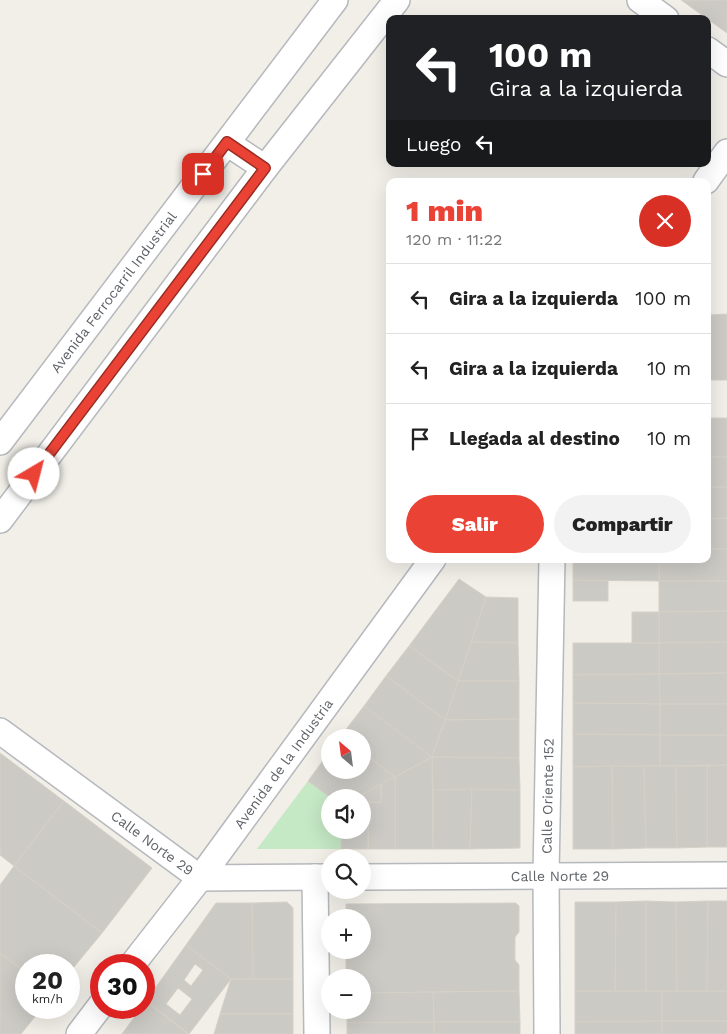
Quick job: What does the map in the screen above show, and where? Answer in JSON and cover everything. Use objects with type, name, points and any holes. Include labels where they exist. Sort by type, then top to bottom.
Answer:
[{"type":"street","name":"Avenida Ferrocarril Industrial","points":[[0,442],[335,0]]},
{"type":"street","points":[[0,520],[265,168],[397,0]]},
{"type":"street","points":[[640,0],[661,15]]},
{"type":"street","points":[[711,52],[727,64]]},
{"type":"street","points":[[227,142],[265,168]]},
{"type":"street","points":[[708,178],[727,152]]},
{"type":"street","name":"Avenida de la Industria","points":[[141,954],[200,878],[429,563]]},
{"type":"street","name":"Calle Oriente 152","points":[[547,1034],[546,875],[552,563]]},
{"type":"street","name":"Calle Norte 29","points":[[0,731],[200,878],[321,877]]},
{"type":"street","name":"Calle Norte 29","points":[[371,877],[727,875]]},
{"type":"street","points":[[317,1034],[322,899]]},
{"type":"street","points":[[79,1034],[91,1019]]},
{"type":"street","points":[[99,1034],[100,1019]]},
{"type":"green space","points":[[308,781],[321,790],[321,839],[341,839],[341,849],[257,849]]},
{"type":"building","points":[[681,0],[727,0],[727,33],[711,22],[711,15],[702,15]]},
{"type":"building","points":[[727,314],[727,380],[711,380],[711,315]]},
{"type":"building","points":[[711,418],[727,418],[727,457],[711,457]]},
{"type":"building","points":[[711,457],[727,457],[727,487],[711,487]]},
{"type":"building","points":[[711,487],[727,487],[727,518],[711,519]]},
{"type":"building","points":[[727,518],[727,549],[711,549],[711,519]]},
{"type":"building","points":[[711,549],[727,549],[727,581],[659,581],[659,563],[711,563]]},
{"type":"building","points":[[573,563],[659,563],[659,581],[573,580]]},
{"type":"building","points":[[459,579],[486,597],[458,681],[409,646]]},
{"type":"building","points":[[573,580],[608,581],[608,601],[573,601]]},
{"type":"building","points":[[659,581],[727,581],[727,611],[659,612]]},
{"type":"building","points":[[486,597],[518,598],[518,643],[471,642]]},
{"type":"building","points":[[727,611],[727,642],[659,643],[659,612]]},
{"type":"building","points":[[632,612],[659,612],[659,643],[632,643]]},
{"type":"building","points":[[471,642],[518,643],[519,681],[458,681]]},
{"type":"building","points":[[727,642],[727,673],[659,674],[659,643]]},
{"type":"building","points":[[573,643],[659,643],[659,674],[573,675]]},
{"type":"building","points":[[409,646],[458,681],[445,720],[386,676]]},
{"type":"building","points":[[727,673],[727,704],[660,704],[659,674]]},
{"type":"building","points":[[659,674],[660,704],[573,703],[573,675]]},
{"type":"building","points":[[386,676],[445,720],[432,757],[364,706]]},
{"type":"building","points":[[458,681],[519,681],[519,719],[445,720]]},
{"type":"building","points":[[573,703],[660,704],[660,735],[573,734]]},
{"type":"building","points":[[660,704],[727,704],[727,735],[660,735]]},
{"type":"building","points":[[364,706],[432,757],[395,777],[371,759],[371,729],[346,729]]},
{"type":"building","points":[[519,719],[519,758],[432,757],[445,720]]},
{"type":"building","points":[[573,734],[660,735],[660,766],[573,767]]},
{"type":"building","points":[[660,735],[727,735],[727,765],[660,766]]},
{"type":"building","points":[[0,753],[64,801],[14,866],[0,855]]},
{"type":"building","points":[[432,757],[519,758],[520,790],[433,790]]},
{"type":"building","points":[[432,757],[433,849],[395,849],[395,777]]},
{"type":"building","points":[[371,759],[395,777],[371,790],[321,789],[321,791],[308,781],[321,763],[321,779],[371,779]]},
{"type":"building","points":[[727,765],[727,847],[707,847],[707,766]]},
{"type":"building","points":[[612,766],[644,766],[646,848],[613,849]]},
{"type":"building","points":[[612,766],[613,849],[573,849],[573,767]]},
{"type":"building","points":[[644,766],[676,766],[677,848],[646,848]]},
{"type":"building","points":[[676,766],[707,766],[707,847],[677,848]]},
{"type":"building","points":[[395,777],[395,849],[368,849],[368,839],[371,839],[371,802],[381,802],[381,784]]},
{"type":"building","points":[[381,784],[381,802],[371,802],[371,790]]},
{"type":"building","points":[[472,789],[470,849],[433,849],[433,790]]},
{"type":"building","points":[[472,789],[520,790],[520,848],[470,849]]},
{"type":"building","points":[[64,801],[152,868],[102,933],[14,866]]},
{"type":"building","points":[[341,839],[368,839],[368,849],[341,849]]},
{"type":"building","points":[[14,866],[102,933],[80,960],[80,954],[15,954],[15,965],[0,953],[0,885]]},
{"type":"building","points":[[646,901],[646,991],[615,991],[616,902]]},
{"type":"building","points":[[646,901],[676,902],[677,991],[646,991]]},
{"type":"building","points":[[708,901],[707,991],[677,991],[676,902]]},
{"type":"building","points":[[708,901],[727,901],[727,991],[707,991]]},
{"type":"building","points":[[287,902],[293,908],[293,979],[253,979],[252,903]]},
{"type":"building","points":[[575,902],[616,902],[615,991],[575,991]]},
{"type":"building","points":[[216,903],[252,903],[253,979],[231,979],[186,945]]},
{"type":"building","points":[[516,903],[519,906],[519,932],[515,937],[515,960],[519,965],[519,991],[371,993],[371,969],[346,969],[346,959],[371,959],[371,909],[346,909],[346,904]]},
{"type":"building","points":[[186,945],[231,979],[189,1034],[155,1008],[155,988]],"holes":[[[195,964],[203,970],[191,986],[184,980]],[[178,988],[192,999],[180,1015],[166,1004]]]},
{"type":"building","points":[[0,953],[15,965],[15,1019],[33,1019],[21,1034],[0,1034]]},
{"type":"building","points":[[231,979],[293,979],[293,1014],[220,1014]]},
{"type":"building","points":[[519,991],[520,1022],[434,1022],[433,992]]},
{"type":"building","points":[[575,991],[662,991],[662,1021],[575,1022]]},
{"type":"building","points":[[662,991],[727,991],[727,1021],[662,1021]]},
{"type":"building","points":[[433,992],[434,1022],[347,1023],[347,1019],[371,1019],[371,993]]},
{"type":"building","points":[[155,1008],[188,1034],[122,1034],[133,1019],[155,1019]]},
{"type":"building","points":[[220,1014],[293,1014],[293,1034],[214,1034]]},
{"type":"building","points":[[662,1021],[662,1034],[575,1034],[575,1022]]},
{"type":"building","points":[[662,1021],[727,1021],[727,1034],[662,1034]]},
{"type":"building","points":[[434,1022],[520,1022],[520,1034],[434,1034]]},
{"type":"building","points":[[434,1022],[434,1034],[347,1034],[347,1023]]},
{"type":"route","points":[[34,474],[265,168],[227,142],[203,174]]}]
